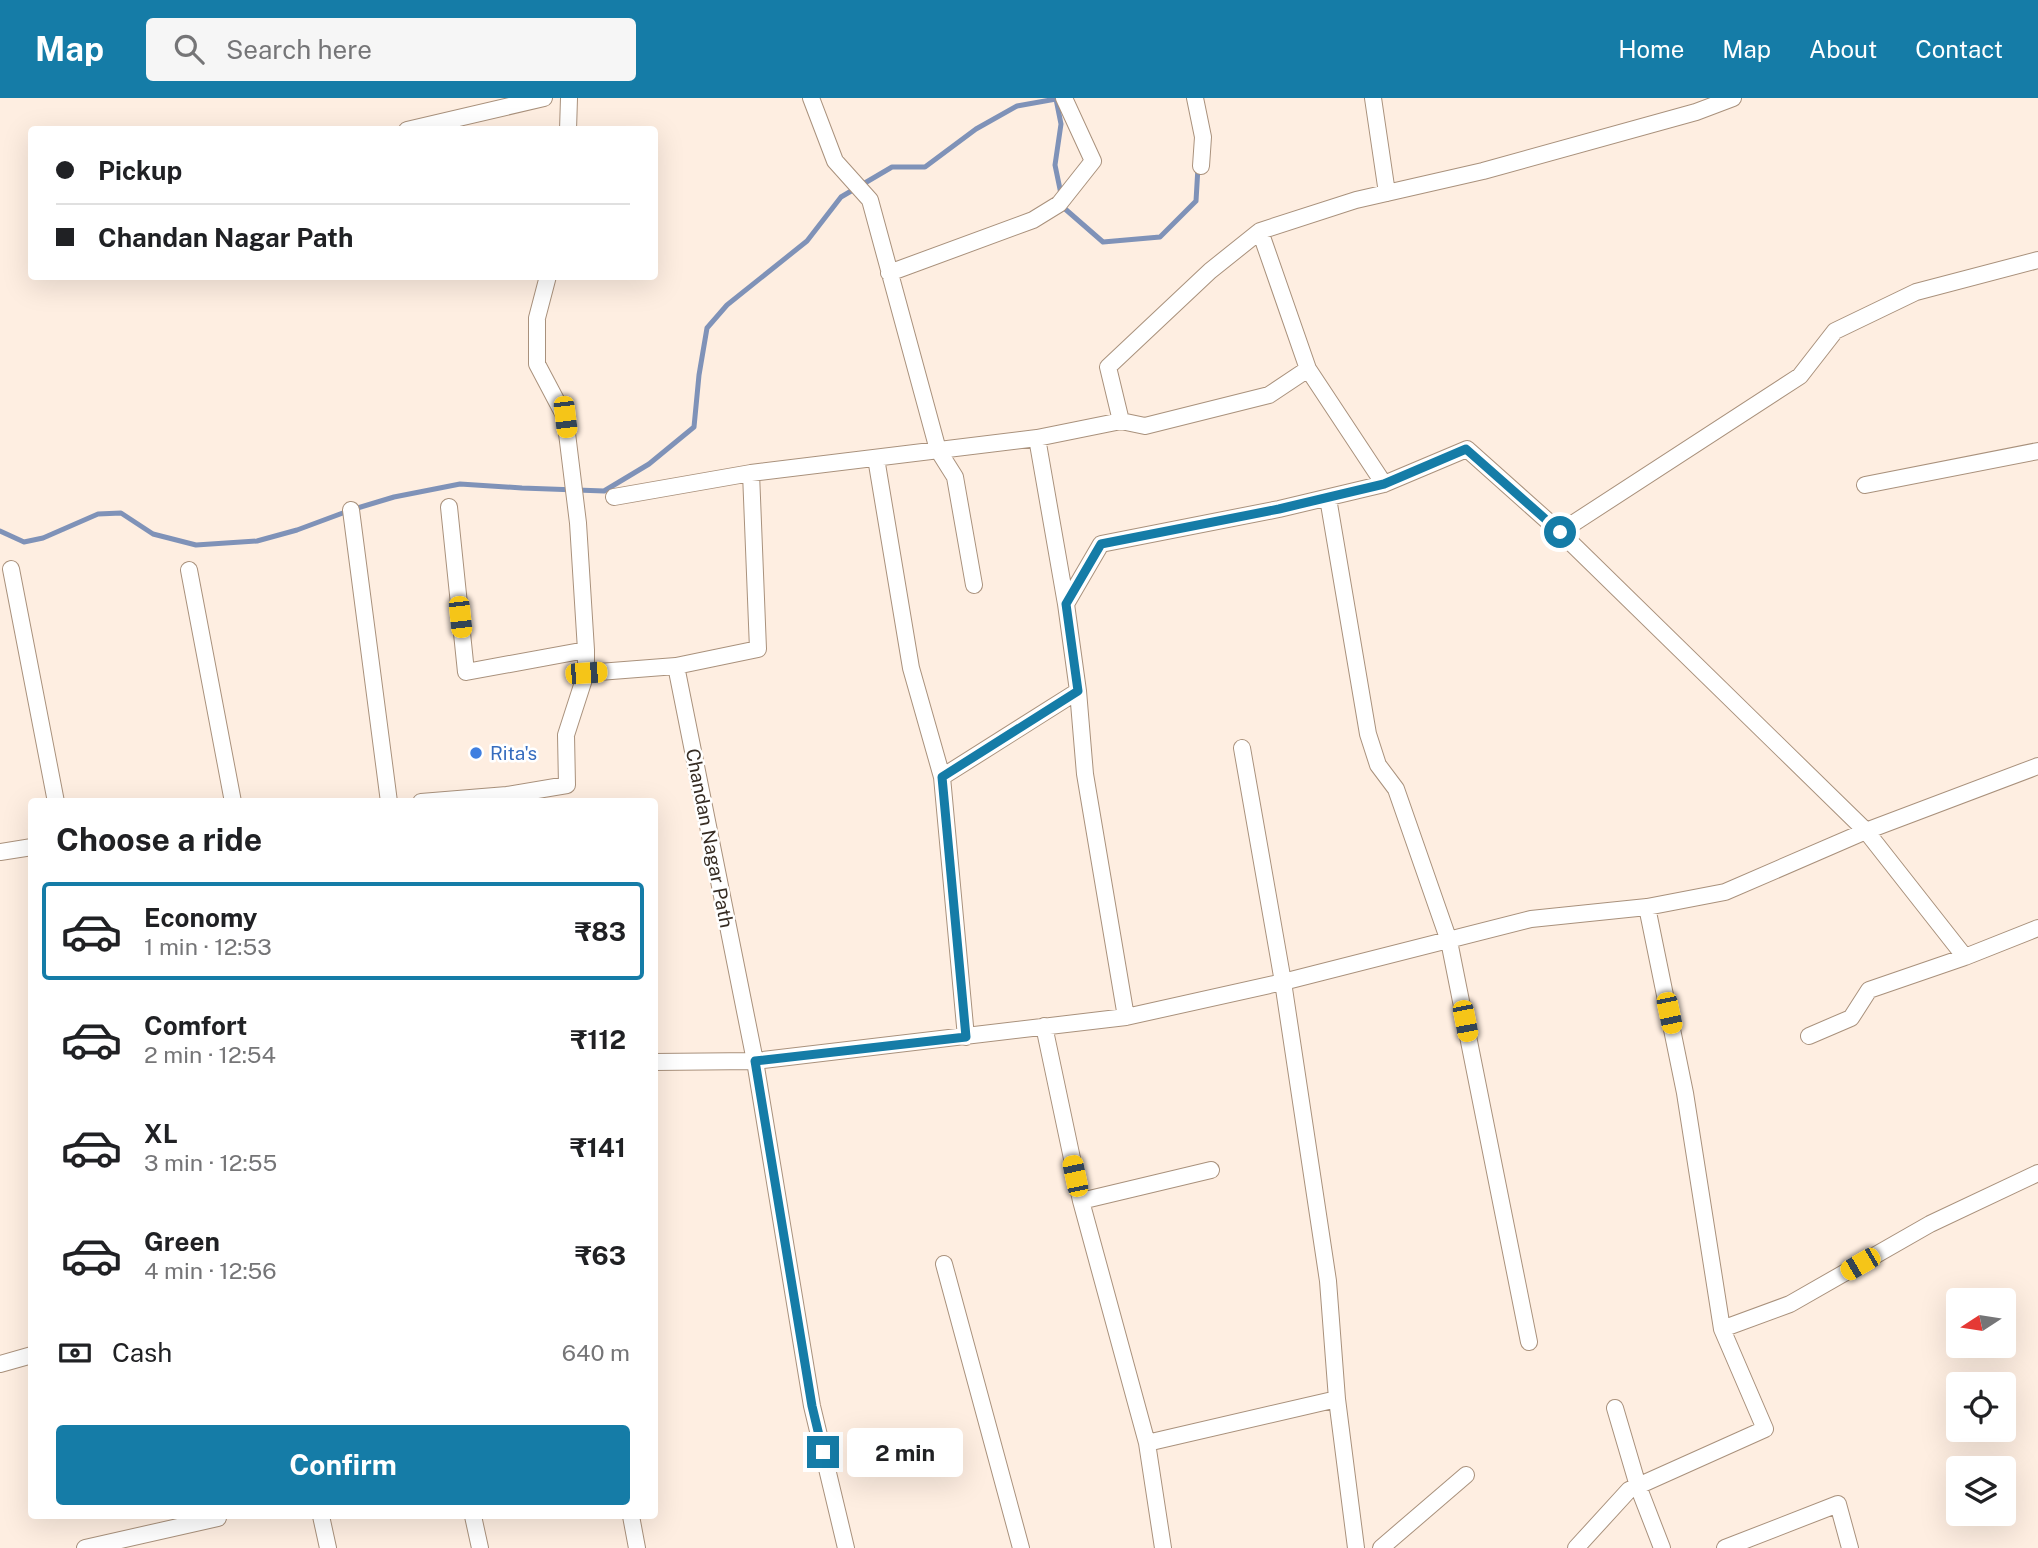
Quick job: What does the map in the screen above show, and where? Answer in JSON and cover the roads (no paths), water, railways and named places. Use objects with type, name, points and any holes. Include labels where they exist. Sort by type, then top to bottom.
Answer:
[{"type":"street","points":[[424,126],[544,98]]},
{"type":"street","points":[[568,126],[569,98]]},
{"type":"street","points":[[811,98],[835,161],[870,200],[938,450],[955,477],[974,585]]},
{"type":"street","points":[[889,273],[1033,220],[1059,204],[1093,161],[1064,98]]},
{"type":"street","points":[[1195,98],[1203,137],[1201,166]]},
{"type":"street","points":[[1373,98],[1387,193]]},
{"type":"street","points":[[1121,421],[1108,368],[1210,271],[1260,231],[1356,200],[1483,171],[1696,112],[1733,98]]},
{"type":"street","points":[[1260,231],[1308,369],[1384,484]]},
{"type":"street","points":[[1560,532],[1800,376],[1835,331],[1916,292],[2038,260]]},
{"type":"street","points":[[470,798],[567,785],[566,735],[586,673],[579,523],[565,417],[537,364],[537,318],[547,280]]},
{"type":"street","points":[[614,497],[751,473],[1037,438],[1121,421],[1145,426],[1269,395],[1308,369]]},
{"type":"street","points":[[1037,438],[1066,604],[1078,691],[1085,775],[1126,1017]]},
{"type":"street","points":[[1066,604],[1101,544],[1384,484],[1466,449],[1560,532],[1866,831],[1965,957]]},
{"type":"street","points":[[1865,485],[2038,451]]},
{"type":"street","points":[[876,458],[911,668],[942,777],[966,1037]]},
{"type":"street","points":[[586,673],[676,666],[758,649],[751,473]]},
{"type":"street","points":[[1328,498],[1368,734],[1378,765],[1396,789],[1449,941],[1529,1342]]},
{"type":"street","points":[[449,507],[466,672],[586,650]]},
{"type":"street","points":[[351,510],[388,798]]},
{"type":"street","points":[[11,569],[55,798]]},
{"type":"street","points":[[189,570],[232,798]]},
{"type":"street","name":"Chandan Nagar Path","points":[[676,666],[755,1061],[812,1406],[846,1548]]},
{"type":"street","points":[[942,777],[1078,691]]},
{"type":"street","points":[[1242,748],[1283,982],[1328,1281],[1337,1399],[1356,1548]]},
{"type":"street","points":[[658,1062],[755,1061],[1126,1017],[1283,982],[1531,919],[1647,907],[1726,892],[1866,831],[2038,766]]},
{"type":"street","points":[[0,852],[28,848]]},
{"type":"street","points":[[1576,1548],[1629,1490],[1765,1429],[1723,1329],[1685,1093],[1647,907]]},
{"type":"street","points":[[1809,1036],[1851,1018],[1869,990],[2038,928]]},
{"type":"street","points":[[1044,1027],[1081,1201],[1147,1443],[1163,1548]]},
{"type":"street","points":[[1081,1201],[1211,1170]]},
{"type":"street","points":[[1723,1329],[1790,1304],[1930,1224],[2038,1173]]},
{"type":"street","points":[[944,1264],[1021,1548]]},
{"type":"street","points":[[0,1364],[28,1356]]},
{"type":"street","points":[[1147,1443],[1337,1399]]},
{"type":"street","points":[[1615,1408],[1638,1486],[1662,1548]]},
{"type":"street","points":[[1381,1548],[1466,1475]]},
{"type":"street","points":[[1725,1548],[1838,1504],[1850,1548]]},
{"type":"street","points":[[85,1548],[214,1519]]},
{"type":"street","points":[[322,1519],[328,1548]]},
{"type":"street","points":[[474,1519],[480,1548]]},
{"type":"street","points":[[631,1519],[636,1548]]},
{"type":"waterway","points":[[0,531],[24,542],[43,538],[98,514],[121,513],[153,534],[196,545],[257,541],[394,497],[460,484],[604,491],[649,464],[694,427],[707,328],[727,305],[807,241],[841,197],[892,167],[925,167],[976,129],[1017,106],[1056,99],[1061,124],[1055,165],[1061,194]]},
{"type":"waterway","points":[[1063,204],[1064,208],[1103,242],[1160,237],[1196,201],[1198,167]]},
{"type":"place","name":"Rita's","points":[[476,753]]}]
